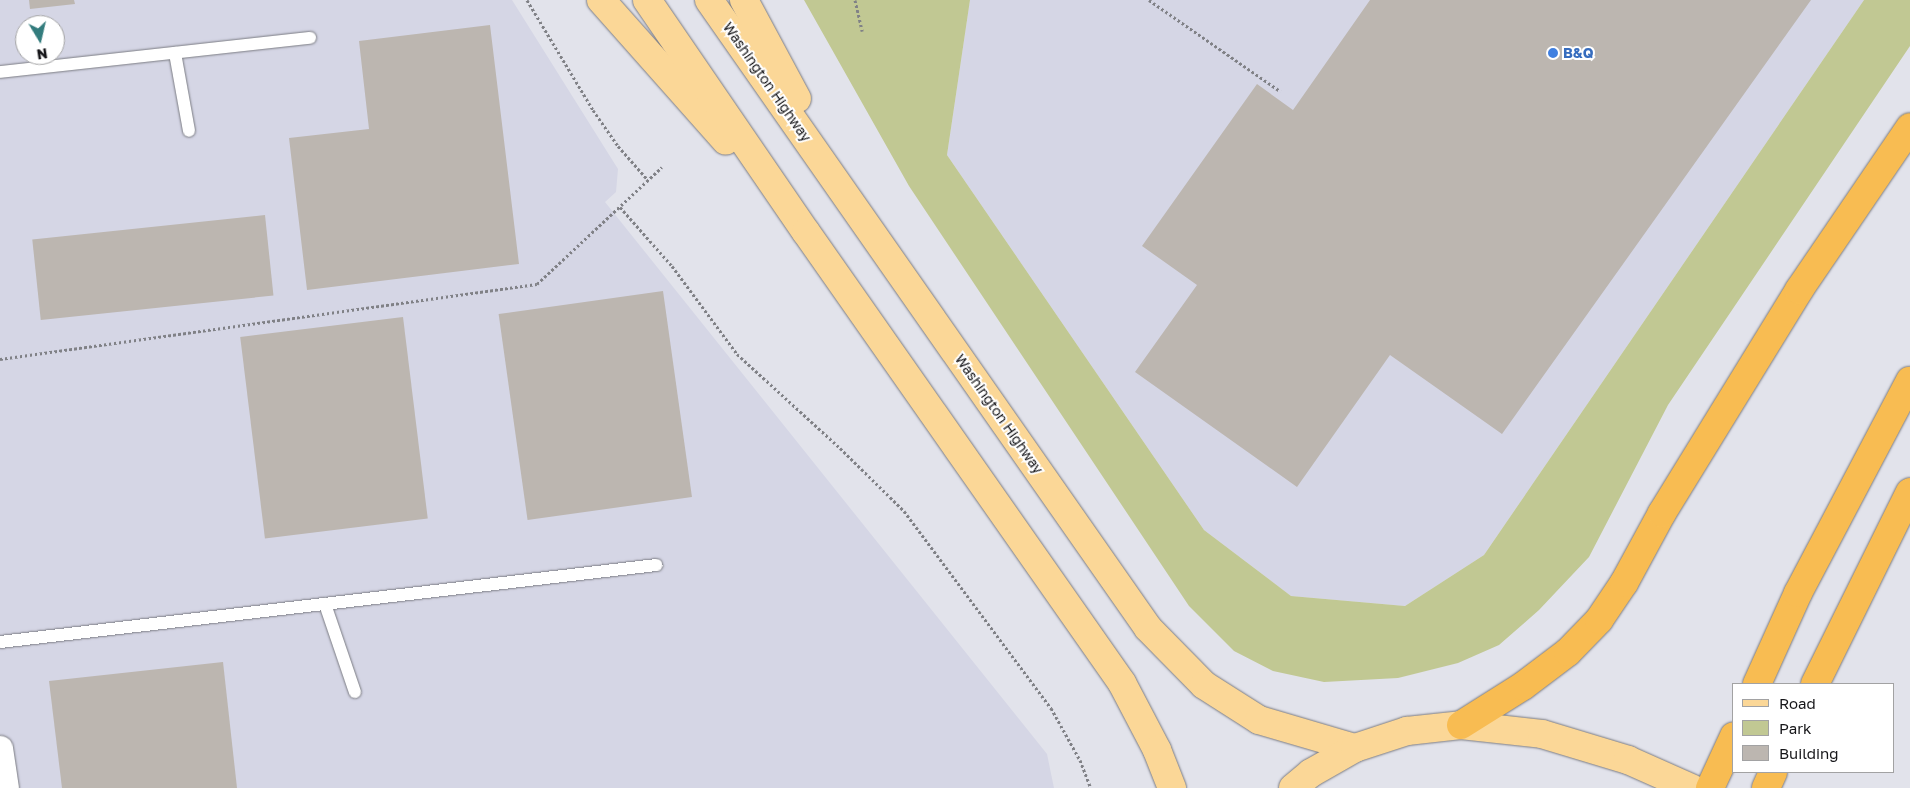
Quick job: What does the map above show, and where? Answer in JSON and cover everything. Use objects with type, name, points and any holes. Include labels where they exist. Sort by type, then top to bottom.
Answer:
[{"type":"highway","points":[[1461,725],[1523,686],[1560,658],[1598,620],[1624,583],[1662,513],[1799,290],[1910,127]]},
{"type":"highway","points":[[1757,683],[1798,593],[1910,381]]},
{"type":"highway","points":[[1814,683],[1910,492]]},
{"type":"highway","points":[[1710,788],[1732,740]]},
{"type":"highway","points":[[1766,788],[1773,773]]},
{"type":"main road","points":[[601,0],[806,232]]},
{"type":"main road","points":[[647,0],[806,232],[1122,683],[1157,750],[1172,788]]},
{"type":"main road","name":"Washington Highway","points":[[710,0],[1148,628],[1204,685],[1259,720],[1355,748]]},
{"type":"main road","points":[[744,0],[853,204]]},
{"type":"main road","points":[[1293,788],[1311,773],[1355,748],[1407,731],[1461,725],[1542,734],[1628,760],[1691,788]]},
{"type":"street","points":[[0,748],[6,788]]},
{"type":"lane","points":[[0,72],[310,38]]},
{"type":"lane","points":[[175,53],[189,130]]},
{"type":"lane","points":[[0,642],[656,566]]},
{"type":"lane","points":[[325,604],[355,692]]},
{"type":"path","points":[[526,0],[598,118],[629,160],[648,180]]},
{"type":"path","points":[[855,0],[862,31]]},
{"type":"path","points":[[1149,0],[1280,92]]},
{"type":"path","points":[[0,359],[537,284],[662,167]]},
{"type":"path","points":[[620,207],[672,266],[738,354],[840,448],[904,511],[1051,708],[1080,760],[1092,788]]},
{"type":"shaded area","points":[[0,0],[512,0],[618,169],[616,192],[605,202],[1047,754],[1054,788],[0,788]]},
{"type":"shaded area","points":[[970,0],[1864,0],[1484,555],[1405,606],[1291,596],[1204,530],[947,155]]},
{"type":"green space","points":[[804,0],[970,0],[947,155],[1204,530],[1291,596],[1405,606],[1484,555],[1864,0],[1910,0],[1910,46],[1668,405],[1589,557],[1539,610],[1499,645],[1458,663],[1398,678],[1324,682],[1273,671],[1234,651],[1189,606],[909,186]]},
{"type":"building","points":[[29,0],[74,0],[75,4],[30,9]]},
{"type":"building","points":[[1370,0],[1811,0],[1502,434],[1390,355],[1297,487],[1135,372],[1197,285],[1142,246],[1257,84],[1293,110]]},
{"type":"building","points":[[490,25],[519,264],[307,290],[289,138],[369,129],[359,41]]},
{"type":"building","points":[[265,215],[273,296],[41,320],[32,239]]},
{"type":"building","points":[[663,291],[692,497],[528,520],[499,314]]},
{"type":"building","points":[[403,317],[428,518],[265,538],[240,337]]},
{"type":"building","points":[[223,662],[237,788],[62,788],[49,681]]},
{"type":"place","name":"B&Q","points":[[1553,53]]}]
